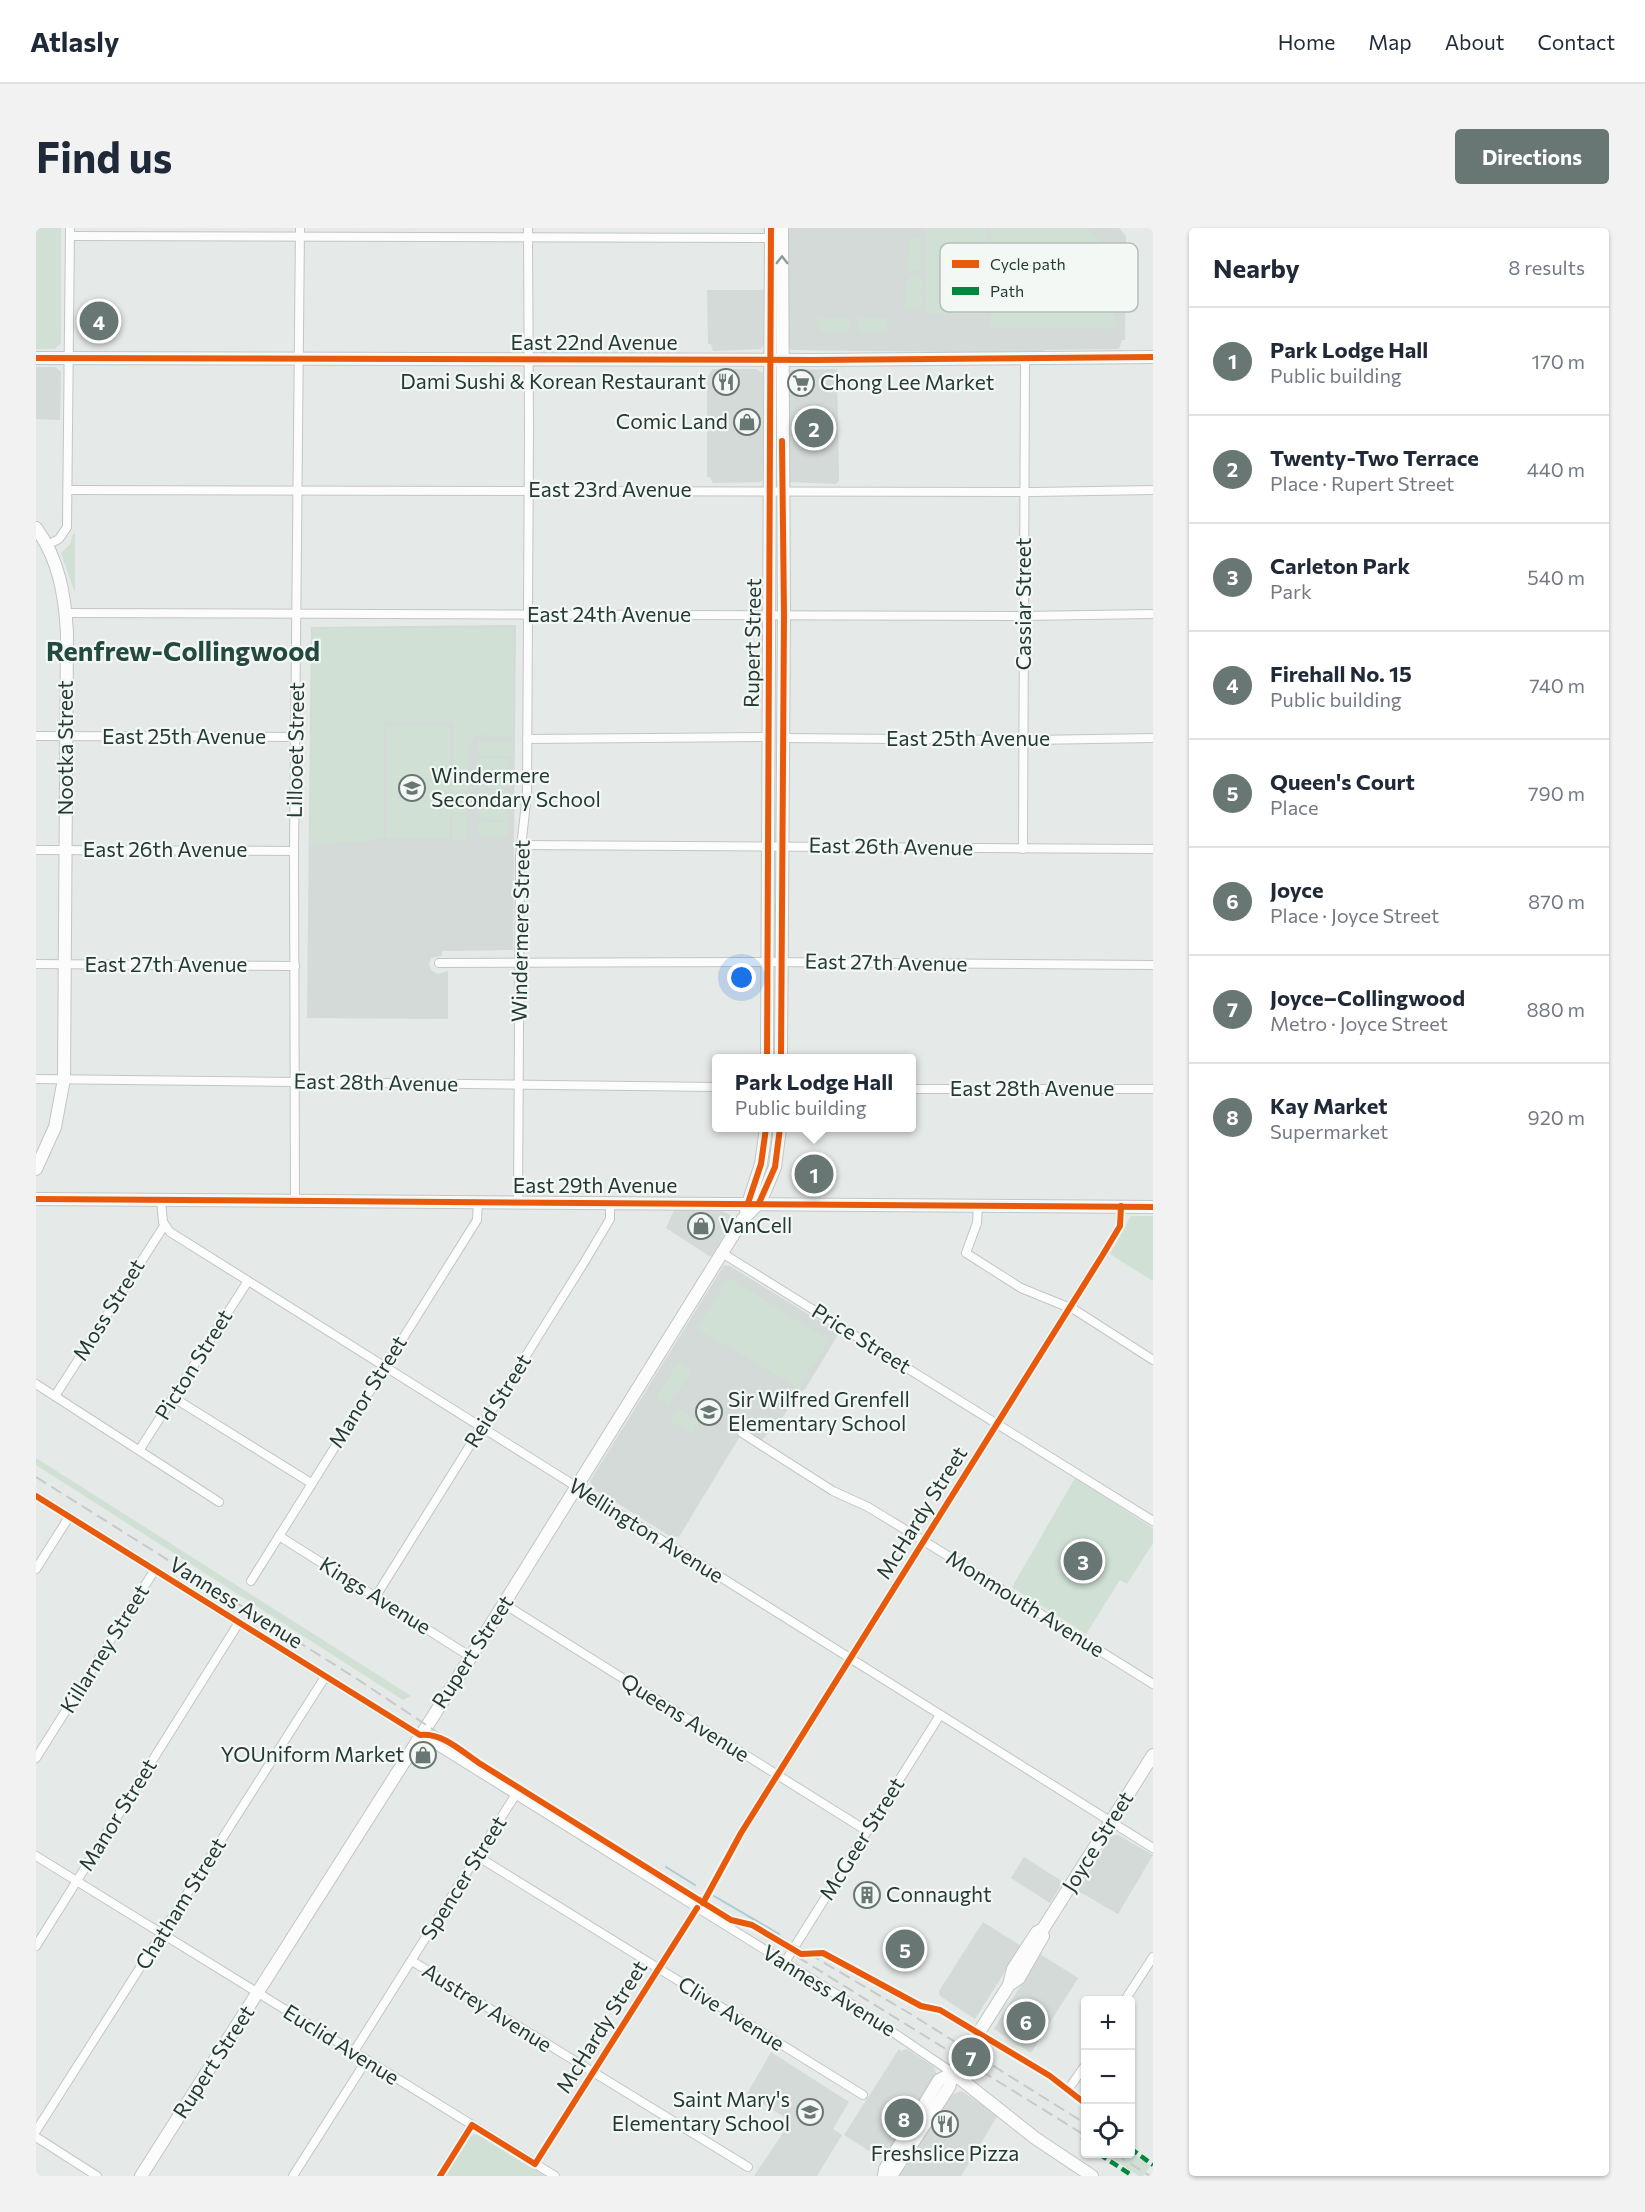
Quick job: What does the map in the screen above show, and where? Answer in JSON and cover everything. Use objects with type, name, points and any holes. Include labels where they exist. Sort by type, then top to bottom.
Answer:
[{"type":"street","name":"Windermere Street","points":[[518,1202],[521,845],[527,794],[528,228]]},
{"type":"street","name":"Rupert Street","points":[[767,1054],[771,614],[777,490],[777,360],[782,228]]},
{"type":"street","points":[[47,545],[65,534],[68,489],[70,232],[300,233],[528,238],[771,233]]},
{"type":"street","name":"Lillooet Street","points":[[295,1200],[294,851],[300,233]]},
{"type":"street","name":"Rupert Street","points":[[771,233],[777,360]]},
{"type":"street","name":"East 22nd Avenue","points":[[36,358],[777,360],[1153,357]]},
{"type":"street","name":"Cassiar Street","points":[[1023,849],[1024,359]]},
{"type":"street","name":"East 23rd Avenue","points":[[68,489],[1024,492],[1153,490]]},
{"type":"street","name":"Rupert Street","points":[[777,490],[784,614],[781,1054]]},
{"type":"street","name":"Nootka Street","points":[[36,528],[47,545],[57,569],[66,613],[64,1079],[55,1127],[36,1169]]},
{"type":"street","name":"East 24th Avenue","points":[[66,613],[1024,616],[1153,614]]},
{"type":"street","name":"East 25th Avenue","points":[[36,736],[295,737]]},
{"type":"street","points":[[526,739],[769,738]]},
{"type":"street","name":"East 25th Avenue","points":[[783,738],[1024,740],[1153,738]]},
{"type":"street","name":"East 26th Avenue","points":[[521,845],[1153,849]]},
{"type":"street","name":"East 26th Avenue","points":[[36,850],[294,851]]},
{"type":"street","name":"East 27th Avenue","points":[[439,963],[519,961],[1153,965]]},
{"type":"street","name":"East 27th Avenue","points":[[36,964],[295,966]]},
{"type":"street","name":"East 28th Avenue","points":[[36,1079],[712,1087]]},
{"type":"street","name":"East 28th Avenue","points":[[916,1089],[1153,1089]]},
{"type":"street","name":"Rupert Street","points":[[754,1203],[765,1132]]},
{"type":"street","name":"Rupert Street","points":[[141,2176],[471,1657],[754,1203],[775,1167],[779,1132]]},
{"type":"street","name":"East 29th Avenue","points":[[36,1199],[1153,1207]]},
{"type":"street","points":[[161,1200],[164,1226]]},
{"type":"street","name":"Manor Street","points":[[250,1581],[477,1220],[478,1201]]},
{"type":"street","name":"Reid Street","points":[[376,1596],[610,1219],[610,1202]]},
{"type":"street","points":[[978,1205],[977,1223],[966,1252],[1021,1288],[1068,1307],[1153,1360]]},
{"type":"street","name":"McHardy Street","points":[[741,1833],[1120,1226],[1121,1206]]},
{"type":"street","name":"Wellington Avenue","points":[[164,1226],[170,1232],[575,1487],[1153,1848]]},
{"type":"street","name":"Moss Street","points":[[55,1396],[164,1226]]},
{"type":"street","name":"Price Street","points":[[722,1253],[1153,1521]]},
{"type":"street","name":"Picton Street","points":[[140,1449],[248,1281]]},
{"type":"street","points":[[36,1384],[219,1502]]},
{"type":"street","points":[[174,1398],[311,1483]]},
{"type":"street","name":"Monmouth Avenue","points":[[742,1433],[833,1491],[868,1507],[924,1541],[1153,1684]]},
{"type":"street","name":"Vanness Avenue","points":[[36,1496],[906,2039],[1035,2138],[1092,2176]]},
{"type":"street","points":[[36,1569],[69,1517]]},
{"type":"street","name":"Kings Avenue","points":[[279,1536],[471,1657]]},
{"type":"street","name":"Killarney Street","points":[[36,1758],[154,1571]]},
{"type":"street","name":"Queens Avenue","points":[[504,1604],[867,1832]]},
{"type":"street","name":"Manor Street","points":[[36,1946],[238,1624]]},
{"type":"street","name":"Chatham Street","points":[[36,2131],[325,1677]]},
{"type":"street","name":"McGeer Street","points":[[785,1962],[940,1714]]},
{"type":"street","name":"Joyce Street","points":[[891,2176],[947,2090],[952,2073],[1009,1984],[1019,1978],[1043,1936],[1043,1929],[1153,1755]]},
{"type":"street","name":"Spencer Street","points":[[353,2054],[516,1794]]},
{"type":"street","name":"Euclid Avenue","points":[[36,1856],[353,2054],[555,2176]]},
{"type":"street","name":"Clive Avenue","points":[[477,1856],[863,2096]]},
{"type":"street","name":"McHardy Street","points":[[535,2164],[697,1908]]},
{"type":"street","points":[[1128,1996],[1153,1957]]},
{"type":"street","name":"Austrey Avenue","points":[[412,1961],[748,2167]]},
{"type":"street","points":[[293,2176],[366,2061]]},
{"type":"street","points":[[1072,2084],[1081,2071]]},
{"type":"street","name":"Joyce Street","points":[[884,2176],[885,2169],[939,2080],[952,2073]]},
{"type":"street","points":[[440,2176],[472,2126]]},
{"type":"street","points":[[36,2137],[97,2176]]},
{"type":"shaded area","points":[[788,228],[1119,228],[1126,236],[1126,243],[940,243],[940,312],[1125,312],[1125,340],[1122,340],[1119,349],[1045,350],[1041,353],[792,350],[788,347]]},
{"type":"shaded area","points":[[707,290],[765,290],[764,343],[761,349],[713,351],[711,344],[708,344]]},
{"type":"shaded area","points":[[36,367],[55,367],[61,372],[60,420],[36,419]]},
{"type":"shaded area","points":[[713,369],[756,369],[763,373],[764,477],[761,482],[713,483],[710,477],[707,477],[707,377]]},
{"type":"shaded area","points":[[837,369],[839,480],[836,484],[790,482],[787,478],[789,373],[792,370]]},
{"type":"shaded area","name":"Windermere Secondary School","points":[[516,625],[513,950],[442,951],[442,956],[431,958],[429,965],[432,971],[438,974],[448,971],[448,1019],[307,1018],[311,627]]},
{"type":"shaded area","points":[[674,1210],[721,1210],[730,1215],[730,1226],[711,1257],[666,1228]]},
{"type":"shaded area","name":"Sir Wilfred Grenfell Elementary School","points":[[724,1265],[730,1266],[839,1333],[805,1389],[798,1394],[773,1432],[770,1431],[762,1440],[741,1429],[738,1435],[740,1436],[679,1537],[670,1536],[594,1489],[590,1481]]},
{"type":"shaded area","points":[[1112,1835],[1118,1835],[1153,1855],[1118,1914],[1078,1891]]},
{"type":"shaded area","points":[[1024,1857],[1063,1882],[1050,1903],[1011,1878]]},
{"type":"shaded area","points":[[983,1922],[1021,1946],[975,2019],[940,1996],[939,1991]]},
{"type":"shaded area","points":[[1040,1954],[1078,1978],[1031,2053],[994,2029]]},
{"type":"shaded area","points":[[899,2049],[901,2051],[907,2049],[934,2067],[937,2075],[885,2161],[844,2135]]},
{"type":"shaded area","name":"Saint Mary's Elementary School","points":[[771,2052],[849,2102],[833,2129],[842,2135],[817,2176],[754,2176],[791,2121],[747,2094]]},
{"type":"shaded area","points":[[961,2091],[998,2115],[961,2176],[899,2176],[951,2095]]},
{"type":"green space","points":[[36,228],[61,228],[61,343],[55,349],[36,349]]},
{"type":"green space","points":[[926,228],[987,228],[987,243],[940,243],[940,312],[987,312],[987,314],[926,314]]},
{"type":"green space","points":[[991,228],[1088,228],[1101,243],[991,243]]},
{"type":"green space","points":[[909,238],[920,238],[921,270],[908,270]]},
{"type":"green space","points":[[914,272],[923,278],[920,295],[924,302],[920,306],[905,309],[906,283]]},
{"type":"green space","points":[[991,312],[1115,312],[1116,328],[991,328]]},
{"type":"green space","points":[[820,318],[849,318],[849,332],[820,332]]},
{"type":"green space","points":[[858,318],[887,318],[887,332],[858,332]]},
{"type":"green space","points":[[75,534],[75,593],[61,553],[70,544]]},
{"type":"green space","points":[[514,628],[513,736],[477,735],[468,746],[467,840],[452,841],[453,723],[384,722],[384,838],[375,838],[374,841],[310,844],[313,629]]},
{"type":"green space","points":[[387,726],[450,726],[450,839],[386,838]]},
{"type":"green space","points":[[479,742],[513,742],[513,756],[479,756]]},
{"type":"green space","points":[[479,758],[509,758],[508,772],[479,772]]},
{"type":"green space","points":[[479,774],[508,774],[508,788],[479,788]]},
{"type":"green space","points":[[479,790],[508,790],[508,804],[479,804]]},
{"type":"green space","points":[[479,806],[508,806],[508,820],[479,819]]},
{"type":"green space","points":[[479,822],[508,822],[508,836],[478,836]]},
{"type":"green space","points":[[1131,1216],[1153,1216],[1153,1281],[1110,1254]]},
{"type":"green space","points":[[728,1277],[829,1340],[800,1389],[697,1329]]},
{"type":"green space","points":[[678,1362],[693,1371],[669,1405],[656,1398]]},
{"type":"green space","points":[[677,1408],[699,1421],[692,1434],[670,1420]]},
{"type":"green space","points":[[36,1458],[411,1696],[403,1700],[36,1465]]},
{"type":"green space","points":[[1075,1478],[1153,1528],[1153,1543],[1127,1584],[1120,1580],[1086,1634],[1012,1587]]},
{"type":"green space","points":[[474,2134],[478,2135],[545,2176],[445,2176]]},
{"type":"green space","points":[[1135,2155],[1150,2166],[1143,2176],[1139,2176],[1112,2158],[1135,2158]]},
{"type":"waterway","points":[[666,1867],[695,1885]]},
{"type":"waterway","points":[[714,1896],[779,1934]]},
{"type":"railway","points":[[36,1477],[354,1677],[461,1748],[1081,2133]]},
{"type":"railway","points":[[762,1926],[909,2013],[1081,2121]]},
{"type":"railway","points":[[1121,2158],[1150,2176]]},
{"type":"marked path","points":[[1135,2152],[1153,2165]]},
{"type":"marked path","points":[[1105,2158],[1133,2176]]},
{"type":"cycle path","points":[[767,1054],[771,228]]},
{"type":"cycle path","points":[[36,358],[813,360],[1153,357]]},
{"type":"cycle path","points":[[781,1054],[784,614],[782,441]]},
{"type":"cycle path","points":[[748,1203],[761,1164],[765,1132]]},
{"type":"cycle path","points":[[759,1203],[775,1167],[779,1132]]},
{"type":"cycle path","points":[[36,1199],[1153,1207]]},
{"type":"cycle path","points":[[703,1903],[741,1833],[1120,1226],[1121,1206]]},
{"type":"cycle path","points":[[36,1496],[420,1735],[436,1737],[451,1744],[731,1920],[752,1925],[801,1954],[823,1953],[921,2006],[940,2010],[1050,2076],[1081,2100]]},
{"type":"cycle path","points":[[440,2176],[472,2125],[535,2164],[697,1908]]},
{"type":"place","name":"Firehall No. 15","points":[[99,321]]},
{"type":"place","name":"Dami Sushi & Korean Restaurant","points":[[726,382]]},
{"type":"place","name":"Chong Lee Market","points":[[801,383]]},
{"type":"place","name":"Comic Land","points":[[747,422]]},
{"type":"place","name":"Twenty-Two Terrace","points":[[814,428]]},
{"type":"place","name":"Windermere Secondary School","points":[[412,788]]},
{"type":"place","name":"Park Lodge Hall","points":[[814,1174]]},
{"type":"place","name":"VanCell","points":[[701,1226]]},
{"type":"place","name":"Sir Wilfred Grenfell Elementary School","points":[[709,1412]]},
{"type":"place","name":"Carleton Park","points":[[1083,1561]]},
{"type":"place","name":"YOUniform Market","points":[[423,1755]]},
{"type":"place","name":"Connaught","points":[[867,1895]]},
{"type":"place","name":"Queen's Court","points":[[905,1949]]},
{"type":"place","name":"Joyce","points":[[1026,2021]]},
{"type":"place","name":"Joyce–Collingwood","points":[[971,2057]]},
{"type":"place","name":"Saint Mary's Elementary School","points":[[810,2112]]},
{"type":"place","name":"Kay Market","points":[[904,2118]]},
{"type":"place","name":"Freshslice Pizza","points":[[945,2124]]},
{"type":"district","name":"Renfrew-Collingwood","points":[[183,652]]}]
